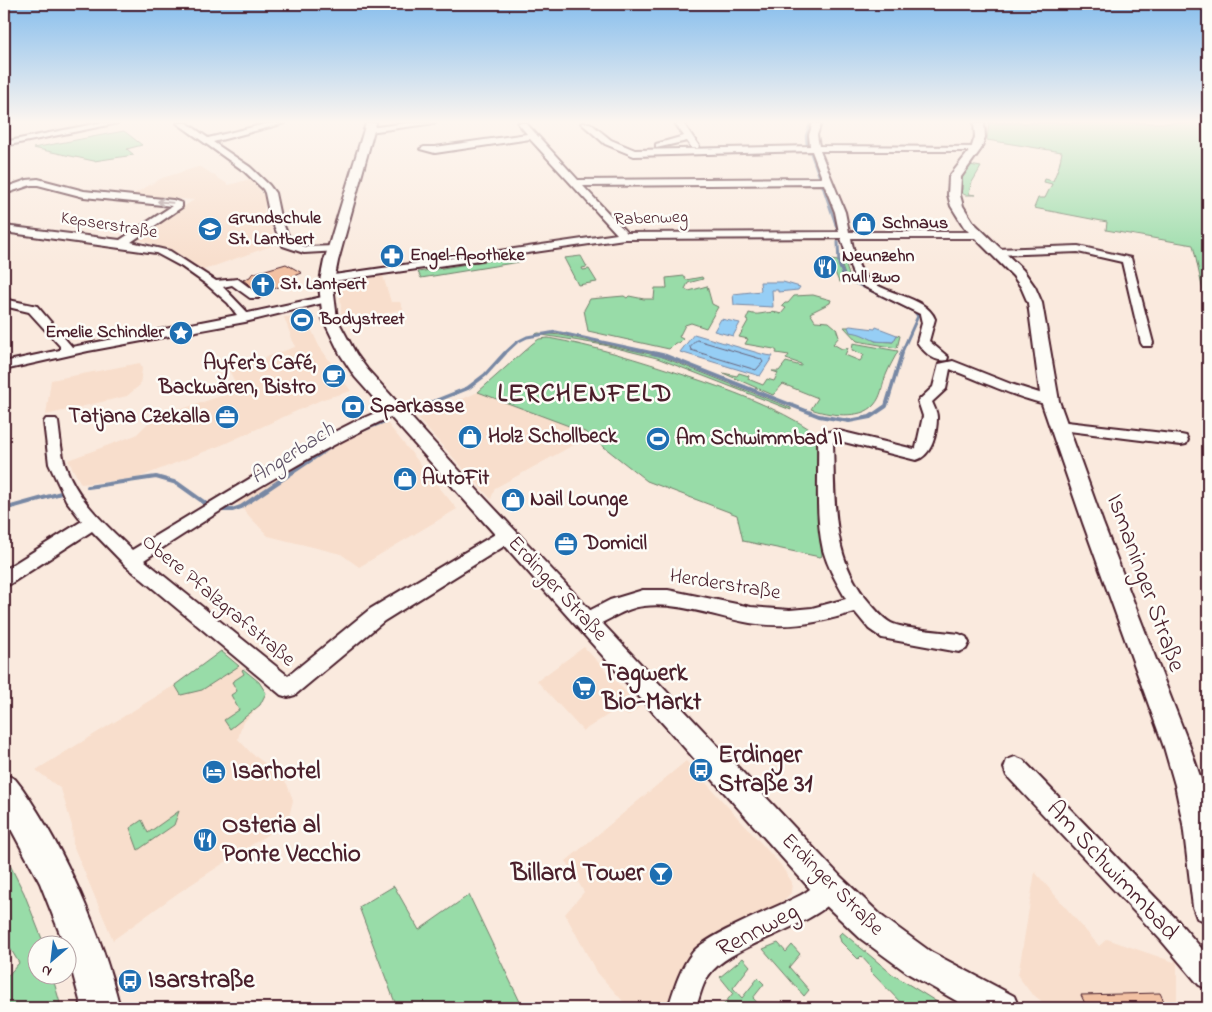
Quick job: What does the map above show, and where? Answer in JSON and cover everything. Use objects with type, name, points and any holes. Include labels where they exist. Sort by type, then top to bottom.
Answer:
[{"type":"main road","points":[[4,790],[12,799],[49,863],[86,960],[101,1008]]},
{"type":"street","points":[[249,170],[268,189],[275,217],[287,244],[304,250],[335,249]]},
{"type":"street","name":"Erdinger Straße","points":[[358,170],[327,279],[327,303],[334,329],[348,354],[394,410],[830,888],[872,928],[920,963],[1002,1008]]},
{"type":"street","points":[[565,170],[624,236]]},
{"type":"street","points":[[824,170],[840,212],[850,254],[858,276],[869,285],[924,311],[930,318],[923,342],[926,347],[947,363],[1006,387],[1050,401]]},
{"type":"street","name":"Ismaninger Straße","points":[[959,170],[954,190],[959,211],[968,224],[1022,277],[1035,303],[1050,401],[1177,747],[1188,785],[1197,824],[1208,907]]},
{"type":"street","points":[[578,183],[828,181]]},
{"type":"street","points":[[4,191],[30,182],[38,182],[76,192],[179,205],[122,244]]},
{"type":"street","name":"Kepserstraße","points":[[4,229],[122,244],[166,253],[213,285],[238,306],[245,318]]},
{"type":"street","points":[[4,237],[17,230]]},
{"type":"street","name":"Rabenweg","points":[[327,279],[526,248],[624,236],[979,235]]},
{"type":"street","points":[[998,252],[1078,249],[1127,260],[1147,343]]},
{"type":"street","points":[[213,285],[234,282],[254,296]]},
{"type":"street","points":[[4,303],[33,309],[66,345],[66,351]]},
{"type":"street","points":[[4,366],[66,351],[293,308],[303,310],[327,303]]},
{"type":"street","points":[[947,363],[939,389],[924,401],[930,416],[923,450],[916,455],[835,435],[825,439],[828,520],[832,550],[840,573],[859,603],[876,623],[889,632],[959,643]]},
{"type":"street","points":[[131,560],[226,498],[280,466],[340,433],[394,410]]},
{"type":"street","name":"Obere Pfalzgrafstraße","points":[[51,422],[57,464],[72,496],[92,522],[131,560],[288,688],[377,615],[508,536]]},
{"type":"street","points":[[1058,426],[1181,440]]},
{"type":"street","points":[[4,578],[92,522]]},
{"type":"street","name":"Herderstraße","points":[[588,622],[617,606],[643,598],[668,598],[751,615],[790,618],[812,616],[859,603]]},
{"type":"street","name":"Am Schwimmbad","points":[[1015,768],[1169,930],[1208,976]]},
{"type":"street","name":"Rennweg","points":[[682,1008],[690,982],[703,961],[722,947],[813,902],[830,888]]},
{"type":"shaded area","name":"Grundschule St. Lantbert","points":[[187,170],[206,170],[229,185],[250,179],[264,196],[264,213],[271,225],[275,240],[274,245],[203,270],[179,254],[135,238],[194,200],[132,195],[162,178]]},
{"type":"shaded area","points":[[383,276],[391,302],[400,302],[403,309],[342,324],[340,294],[342,285],[348,281]]},
{"type":"shaded area","points":[[305,316],[319,346],[351,391],[323,399],[224,444],[135,479],[81,484],[68,460],[136,435],[152,419],[239,390],[229,370],[295,347],[284,317]]},
{"type":"shaded area","points":[[140,363],[142,369],[140,385],[127,396],[46,415],[51,380]]},
{"type":"shaded area","points":[[478,392],[585,432],[590,436],[495,488],[491,499],[418,419]]},
{"type":"shaded area","points":[[383,418],[457,509],[359,567],[341,554],[268,536],[234,500],[269,478]]},
{"type":"shaded area","points":[[584,647],[640,707],[628,716],[617,709],[583,731],[537,681]]},
{"type":"shaded area","points":[[221,651],[259,682],[266,693],[260,705],[242,724],[238,739],[251,753],[275,771],[287,784],[293,800],[289,817],[279,827],[178,893],[113,940],[73,845],[72,826],[61,789],[36,770],[175,685]]},
{"type":"shaded area","points":[[686,761],[780,864],[792,882],[791,893],[783,901],[747,924],[707,941],[698,948],[678,976],[669,1008],[629,1008],[596,971],[565,914],[584,892],[566,861]]},
{"type":"shaded area","points":[[1035,872],[1099,946],[1107,939],[1174,962],[1177,958],[1177,1008],[1050,1008],[1030,992],[1018,976]]},
{"type":"green space","points":[[966,170],[979,170],[971,184],[969,194],[976,195],[965,195],[959,191],[961,178]]},
{"type":"green space","points":[[1057,170],[1208,170],[1208,314],[1193,245],[1106,230],[1107,222],[1034,208],[1038,198],[1045,198],[1052,184],[1044,182],[1045,179],[1053,181]]},
{"type":"green space","points":[[517,256],[519,262],[421,278],[418,272]]},
{"type":"green space","points":[[581,256],[587,267],[582,268],[583,270],[589,269],[597,282],[578,285],[564,258]]},
{"type":"green space","points":[[830,260],[839,261],[842,275],[846,278],[840,261],[844,260],[850,278],[839,282]]},
{"type":"green space","points":[[684,276],[686,280],[702,277],[703,279],[688,283],[685,289],[689,291],[707,286],[712,304],[718,307],[706,328],[691,323],[685,325],[679,337],[683,339],[669,349],[588,331],[584,310],[590,299],[624,296],[627,298],[629,296],[654,299],[655,288],[667,288],[666,278]]},
{"type":"green space","points":[[813,295],[831,300],[830,303],[810,313],[815,321],[829,322],[836,328],[839,337],[833,344],[842,349],[848,348],[845,355],[860,361],[864,355],[852,350],[853,343],[898,351],[887,372],[879,398],[868,410],[861,413],[844,415],[818,411],[811,409],[818,398],[783,384],[773,395],[723,373],[737,376],[739,373],[749,376],[748,379],[763,385],[767,379],[774,381],[778,373],[772,371],[779,371],[786,362],[801,366],[801,364],[786,359],[789,355],[776,353],[777,351],[774,349],[745,344],[748,339],[739,337],[748,321],[746,320],[749,313],[772,312],[781,314],[786,308],[782,306],[788,303],[794,296]]},
{"type":"green space","points":[[844,327],[848,327],[851,332],[862,333],[875,341],[893,342],[897,335],[900,336],[897,348],[857,341]]},
{"type":"green space","points":[[536,334],[561,335],[660,356],[791,408],[791,410],[657,358],[604,345]]},
{"type":"green space","points":[[548,338],[616,354],[718,387],[768,407],[816,433],[819,446],[819,514],[822,556],[743,541],[737,515],[647,481],[585,432],[478,392],[532,344],[539,339]]},
{"type":"green space","points":[[221,651],[239,666],[202,690],[181,695],[175,685]]},
{"type":"green space","points":[[243,669],[259,682],[266,693],[260,705],[230,729],[224,720],[239,710],[231,695],[237,691],[232,682],[244,674]]},
{"type":"green space","points":[[179,811],[174,825],[138,850],[130,828],[142,820],[148,833]]},
{"type":"green space","points":[[4,853],[24,893],[40,934],[28,934],[28,984],[55,984],[60,1003],[58,1008],[4,1008],[4,980],[19,963],[4,938]]},
{"type":"green space","points":[[394,886],[419,930],[469,895],[522,1006],[519,1008],[397,1008],[359,907]]},
{"type":"green space","points":[[842,932],[892,974],[937,1002],[933,1008],[906,1008],[870,971],[871,967],[861,956],[858,959],[841,942],[839,935]]},
{"type":"green space","points":[[778,943],[786,952],[792,945],[800,954],[789,967],[809,990],[804,996],[763,949]]},
{"type":"green space","points":[[743,958],[750,966],[733,988],[742,998],[758,978],[764,984],[753,998],[762,1008],[721,1008],[733,993],[720,977]]},
{"type":"water","points":[[760,282],[783,282],[800,287],[798,290],[778,292],[778,290],[772,290],[773,307],[734,305],[733,294],[761,291]]},
{"type":"water","points":[[721,319],[740,323],[733,336],[714,331]]},
{"type":"water","points":[[848,327],[875,329],[876,327],[897,335],[893,342],[876,341],[861,334],[850,332]]},
{"type":"water","points":[[694,334],[773,356],[760,376],[680,352]]},
{"type":"building","name":"St. Lantpert","points":[[286,264],[302,273],[287,279],[291,282],[261,294],[243,280],[252,274]]},
{"type":"building","points":[[1160,993],[1167,1008],[1087,1008],[1081,995]]},
{"type":"waterway","points":[[817,170],[820,178]]},
{"type":"waterway","points":[[822,184],[836,225]]},
{"type":"waterway","points":[[836,224],[838,230]]},
{"type":"waterway","points":[[838,242],[839,265],[845,278],[915,312],[918,316],[901,354]]},
{"type":"waterway","points":[[505,353],[517,342],[527,337],[556,332],[658,354]]},
{"type":"waterway","points":[[413,410],[468,388],[485,375],[505,353]]},
{"type":"waterway","points":[[653,353],[666,356],[819,416],[849,421],[870,417],[886,406],[902,353]]},
{"type":"waterway","name":"Angerbach","points":[[363,430],[385,421]]},
{"type":"waterway","name":"Angerbach","points":[[217,510],[232,510],[241,507],[336,443]]},
{"type":"waterway","name":"Angerbach","points":[[88,487],[156,477],[177,483],[205,503]]},
{"type":"waterway","name":"Angerbach","points":[[4,509],[61,493]]},
{"type":"place","name":"Schnaus","points":[[864,224]]},
{"type":"place","name":"Grundschule St. Lantbert","points":[[210,229]]},
{"type":"place","name":"Engel-Apotheke","points":[[392,256]]},
{"type":"place","name":"Neunzehn null zwo","points":[[825,267]]},
{"type":"place","name":"St. Lantpert","points":[[263,285]]},
{"type":"place","name":"Bodystreet","points":[[302,320]]},
{"type":"place","name":"Emelie Schindler","points":[[181,333]]},
{"type":"place","name":"Ayfer's Café, Backwaren, Bistro","points":[[334,376]]},
{"type":"place","name":"Sparkasse","points":[[353,407]]},
{"type":"place","name":"Tatjana Czekalla","points":[[227,417]]},
{"type":"place","name":"Holz Schollbeck","points":[[470,437]]},
{"type":"place","name":"Am Schwimmbad II","points":[[658,439]]},
{"type":"place","name":"AutoFit","points":[[405,479]]},
{"type":"place","name":"Nail Lounge","points":[[513,500]]},
{"type":"place","name":"Domicil","points":[[566,544]]},
{"type":"place","name":"Tagwerk Bio-Markt","points":[[584,688]]},
{"type":"place","name":"Erdinger Straße 31","points":[[701,770]]},
{"type":"place","name":"Isarhotel","points":[[214,772]]},
{"type":"place","name":"Osteria al Ponte Vecchio","points":[[205,840]]},
{"type":"place","name":"Billard Tower","points":[[661,874]]},
{"type":"place","name":"Isarstraße","points":[[130,981]]},
{"type":"district","name":"LERCHENFELD","points":[[585,395]]}]
